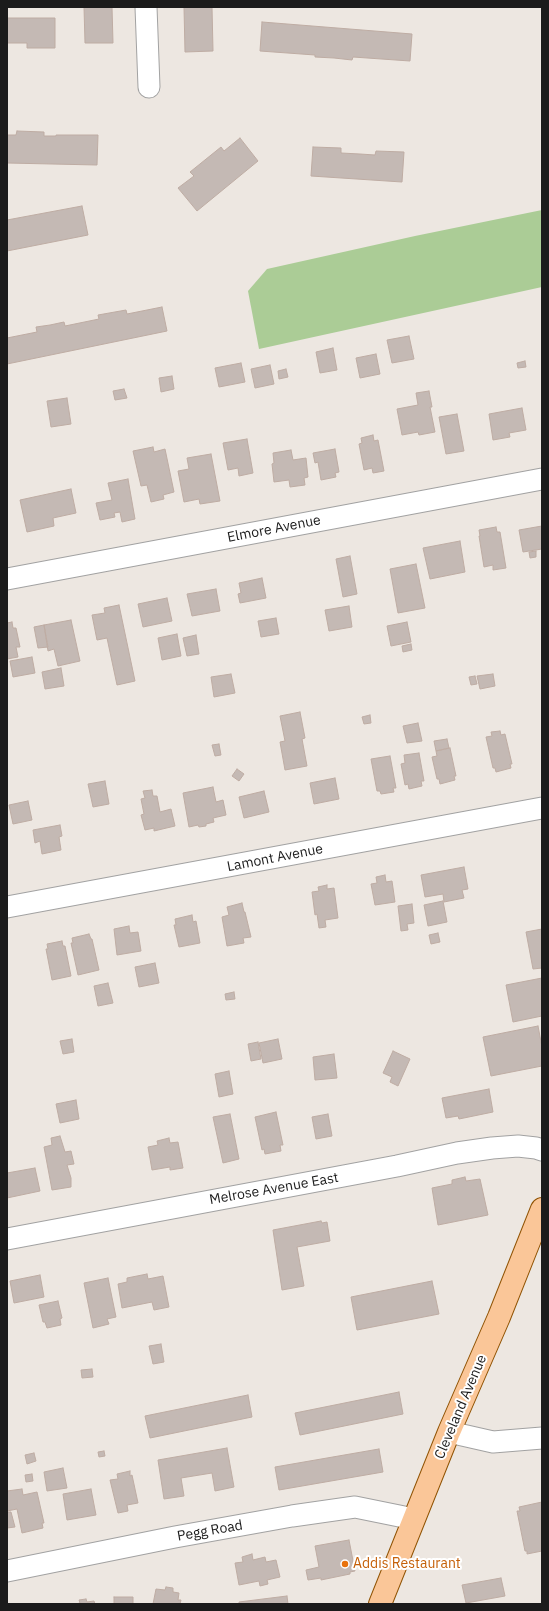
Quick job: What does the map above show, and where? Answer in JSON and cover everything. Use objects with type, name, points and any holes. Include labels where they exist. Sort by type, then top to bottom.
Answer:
[{"type":"main road","name":"Cleveland Avenue","points":[[380,1604],[449,1432],[499,1317],[542,1209]]},
{"type":"street","points":[[146,7],[149,87]]},
{"type":"street","name":"Elmore Avenue","points":[[7,579],[542,479]]},
{"type":"street","name":"Lamont Avenue","points":[[7,907],[542,808]]},
{"type":"street","name":"Melrose Avenue East","points":[[7,1239],[397,1166],[457,1153],[518,1146],[542,1150]]},
{"type":"street","points":[[449,1432],[494,1442],[542,1438]]},
{"type":"street","name":"Pegg Road","points":[[7,1570],[175,1537],[292,1516],[355,1507],[414,1519]]},
{"type":"green space","points":[[542,210],[542,287],[259,349],[248,291],[267,269],[415,236]]},
{"type":"building","points":[[84,7],[112,7],[113,43],[85,43]]},
{"type":"building","points":[[184,7],[212,7],[213,51],[185,52]]},
{"type":"building","points":[[7,18],[55,18],[55,48],[27,48],[27,43],[7,43]]},
{"type":"building","points":[[262,22],[412,34],[410,61],[353,57],[352,60],[315,57],[315,55],[260,51]]},
{"type":"building","points":[[17,131],[44,132],[44,136],[98,135],[97,165],[7,163],[7,135],[16,135]]},
{"type":"building","points":[[240,138],[258,161],[197,211],[178,188],[194,176],[190,172],[221,147],[224,151]]},
{"type":"building","points":[[313,147],[341,148],[341,153],[375,155],[376,151],[404,152],[402,182],[311,176]]},
{"type":"building","points":[[82,206],[88,235],[7,251],[7,220]]},
{"type":"building","points":[[162,307],[167,331],[7,364],[7,338],[37,332],[36,327],[64,322],[65,326],[99,319],[98,315],[126,310],[127,314]]},
{"type":"building","points":[[409,336],[414,359],[392,363],[387,340]]},
{"type":"building","points":[[333,348],[337,370],[320,373],[316,352]]},
{"type":"building","points":[[376,354],[380,374],[360,378],[356,358]]},
{"type":"building","points":[[525,361],[526,367],[518,368],[517,363]]},
{"type":"building","points":[[241,363],[245,382],[219,387],[215,368]]},
{"type":"building","points":[[270,365],[274,384],[255,388],[251,369]]},
{"type":"building","points":[[286,369],[288,377],[279,379],[278,371]]},
{"type":"building","points":[[172,376],[174,389],[161,392],[159,378]]},
{"type":"building","points":[[124,389],[127,398],[115,400],[113,391]]},
{"type":"building","points":[[429,391],[432,407],[430,407],[435,432],[419,435],[418,432],[402,435],[397,409],[418,405],[416,393]]},
{"type":"building","points":[[67,398],[71,424],[51,427],[47,401]]},
{"type":"building","points":[[522,408],[526,430],[509,433],[510,437],[493,440],[489,414]]},
{"type":"building","points":[[457,414],[464,451],[446,454],[439,417]]},
{"type":"building","points":[[373,435],[374,441],[378,440],[384,471],[373,473],[372,468],[364,470],[359,444],[362,443],[361,438]]},
{"type":"building","points":[[247,439],[253,473],[239,476],[238,468],[228,470],[223,443]]},
{"type":"building","points":[[153,447],[154,452],[165,449],[174,492],[163,495],[164,499],[151,502],[147,485],[141,486],[133,451]]},
{"type":"building","points":[[335,449],[339,472],[335,473],[336,477],[321,480],[318,462],[315,463],[313,453]]},
{"type":"building","points":[[291,450],[293,460],[306,458],[308,477],[304,478],[305,485],[290,487],[289,480],[274,482],[272,464],[274,463],[273,453]]},
{"type":"building","points":[[211,454],[220,501],[200,504],[199,499],[184,502],[178,471],[189,469],[187,458]]},
{"type":"building","points":[[128,479],[135,519],[122,522],[120,512],[114,513],[115,517],[100,520],[96,503],[112,500],[108,483]]},
{"type":"building","points":[[71,489],[76,513],[53,518],[54,526],[27,532],[20,500]]},
{"type":"building","points":[[542,526],[542,549],[523,552],[519,530]]},
{"type":"building","points":[[496,527],[497,532],[500,532],[506,568],[493,570],[493,565],[484,567],[479,530]]},
{"type":"building","points":[[460,541],[465,572],[430,579],[423,548]]},
{"type":"building","points":[[536,551],[536,557],[530,558],[529,552]]},
{"type":"building","points":[[350,556],[357,594],[343,597],[336,559]]},
{"type":"building","points":[[416,564],[425,608],[398,613],[390,569]]},
{"type":"building","points":[[262,578],[266,598],[240,603],[238,594],[241,593],[239,583]]},
{"type":"building","points":[[216,589],[220,611],[192,616],[187,594]]},
{"type":"building","points":[[167,598],[172,621],[143,627],[138,604]]},
{"type":"building","points":[[119,605],[135,681],[117,685],[107,638],[97,640],[92,615],[105,613],[104,608]]},
{"type":"building","points":[[349,606],[352,627],[329,631],[325,610]]},
{"type":"building","points":[[276,618],[279,634],[261,637],[258,621]]},
{"type":"building","points":[[71,620],[80,661],[58,666],[54,649],[48,651],[44,625]]},
{"type":"building","points":[[12,622],[13,628],[16,628],[20,647],[16,647],[18,657],[7,659],[7,623]]},
{"type":"building","points":[[407,622],[411,642],[391,646],[387,626]]},
{"type":"building","points":[[44,625],[48,647],[38,648],[34,627]]},
{"type":"building","points":[[177,634],[181,656],[162,660],[158,638]]},
{"type":"building","points":[[196,635],[199,654],[187,656],[183,638]]},
{"type":"building","points":[[411,644],[412,650],[403,652],[402,646]]},
{"type":"building","points":[[32,657],[35,673],[13,677],[10,661]]},
{"type":"building","points":[[61,668],[64,686],[45,689],[42,672]]},
{"type":"building","points":[[231,674],[235,693],[214,697],[211,677]]},
{"type":"building","points":[[493,674],[495,686],[480,689],[477,676]]},
{"type":"building","points":[[475,676],[477,684],[471,685],[469,677]]},
{"type":"building","points":[[300,712],[305,738],[302,739],[307,766],[285,770],[280,742],[285,741],[280,716]]},
{"type":"building","points":[[370,715],[371,723],[364,724],[362,717]]},
{"type":"building","points":[[418,723],[422,741],[407,743],[403,726]]},
{"type":"building","points":[[500,731],[501,735],[505,734],[512,764],[510,764],[511,768],[496,772],[495,768],[493,768],[486,737],[492,736],[491,732]]},
{"type":"building","points":[[447,739],[449,748],[436,751],[434,741]]},
{"type":"building","points":[[219,744],[221,755],[215,756],[212,745]]},
{"type":"building","points":[[450,748],[456,776],[454,776],[455,780],[440,784],[439,779],[437,779],[432,757],[437,756],[436,751]]},
{"type":"building","points":[[419,753],[424,781],[421,781],[422,786],[409,789],[408,784],[405,785],[401,764],[405,763],[404,755]]},
{"type":"building","points":[[390,756],[396,788],[393,788],[394,792],[381,794],[380,791],[377,791],[371,759]]},
{"type":"building","points":[[237,769],[244,774],[239,781],[232,776]]},
{"type":"building","points":[[335,778],[339,799],[314,804],[310,783]]},
{"type":"building","points":[[105,781],[109,804],[93,807],[88,784]]},
{"type":"building","points":[[213,787],[216,802],[223,800],[226,815],[213,818],[214,822],[206,824],[206,826],[199,827],[198,825],[189,827],[183,793]]},
{"type":"building","points":[[152,790],[153,796],[157,796],[160,812],[171,809],[175,826],[154,831],[154,828],[145,830],[141,815],[144,814],[141,799],[145,798],[143,791]]},
{"type":"building","points":[[264,791],[269,812],[244,818],[239,797]]},
{"type":"building","points":[[28,801],[32,820],[13,824],[9,805]]},
{"type":"building","points":[[60,825],[62,836],[59,837],[61,850],[42,854],[40,841],[35,843],[33,830]]},
{"type":"building","points":[[464,867],[468,889],[462,890],[464,898],[444,902],[443,894],[425,897],[421,875]]},
{"type":"building","points":[[385,875],[386,882],[392,881],[395,902],[375,905],[371,884],[377,883],[376,877]]},
{"type":"building","points":[[327,885],[327,889],[334,888],[338,918],[325,920],[326,927],[319,928],[317,914],[315,915],[312,892],[319,891],[318,887]]},
{"type":"building","points":[[443,901],[447,922],[428,926],[424,905]]},
{"type":"building","points":[[242,903],[251,937],[243,938],[244,943],[227,946],[222,917],[229,915],[227,907]]},
{"type":"building","points":[[412,904],[414,923],[407,924],[408,930],[401,931],[398,906]]},
{"type":"building","points":[[192,915],[193,922],[196,921],[200,943],[179,947],[174,925],[176,925],[175,919]]},
{"type":"building","points":[[129,926],[130,933],[138,932],[141,951],[117,955],[114,929]]},
{"type":"building","points":[[542,929],[542,968],[533,969],[526,932]]},
{"type":"building","points":[[438,933],[440,942],[431,944],[429,935]]},
{"type":"building","points":[[89,934],[92,939],[99,970],[78,975],[71,943],[73,943],[72,938]]},
{"type":"building","points":[[62,941],[63,946],[65,946],[71,976],[52,980],[46,949],[48,949],[47,944]]},
{"type":"building","points":[[155,963],[159,983],[139,987],[135,967]]},
{"type":"building","points":[[542,978],[542,1016],[513,1022],[506,985]]},
{"type":"building","points":[[108,983],[113,1003],[98,1006],[94,986]]},
{"type":"building","points":[[234,992],[235,999],[226,1000],[225,994]]},
{"type":"building","points":[[538,1026],[542,1047],[542,1066],[491,1076],[483,1037]]},
{"type":"building","points":[[72,1039],[74,1052],[63,1054],[60,1041]]},
{"type":"building","points":[[278,1039],[282,1059],[263,1063],[259,1043]]},
{"type":"building","points":[[258,1042],[261,1059],[251,1061],[248,1044]]},
{"type":"building","points":[[393,1051],[410,1059],[398,1086],[390,1082],[392,1077],[383,1073]]},
{"type":"building","points":[[334,1054],[337,1078],[315,1080],[313,1057]]},
{"type":"building","points":[[229,1071],[233,1094],[219,1097],[215,1074]]},
{"type":"building","points":[[489,1089],[493,1112],[459,1119],[458,1116],[446,1118],[442,1098]]},
{"type":"building","points":[[76,1100],[79,1119],[60,1123],[56,1104]]},
{"type":"building","points":[[276,1112],[283,1145],[280,1145],[281,1151],[265,1154],[264,1149],[262,1150],[255,1117]]},
{"type":"building","points":[[230,1114],[239,1159],[223,1163],[213,1117]]},
{"type":"building","points":[[328,1114],[332,1136],[316,1139],[312,1117]]},
{"type":"building","points":[[60,1136],[65,1152],[71,1151],[74,1164],[67,1165],[71,1178],[71,1187],[52,1190],[44,1147],[52,1145],[51,1138]]},
{"type":"building","points":[[169,1138],[170,1143],[178,1142],[183,1168],[170,1170],[170,1167],[152,1170],[148,1147],[158,1145],[157,1141]]},
{"type":"building","points":[[35,1168],[40,1191],[7,1198],[7,1173]]},
{"type":"building","points":[[465,1177],[466,1181],[480,1179],[488,1215],[438,1225],[432,1188],[452,1184],[452,1180]]},
{"type":"building","points":[[321,1221],[322,1223],[327,1222],[330,1241],[297,1247],[304,1286],[282,1290],[273,1230]]},
{"type":"building","points":[[147,1274],[148,1279],[163,1276],[169,1307],[154,1310],[152,1302],[122,1308],[118,1284],[127,1282],[127,1278]]},
{"type":"building","points":[[40,1275],[44,1297],[14,1303],[10,1281]]},
{"type":"building","points":[[108,1278],[116,1317],[107,1319],[109,1324],[93,1328],[84,1283]]},
{"type":"building","points":[[432,1281],[439,1314],[357,1330],[351,1297]]},
{"type":"building","points":[[58,1301],[62,1318],[60,1319],[61,1325],[47,1328],[45,1322],[43,1322],[39,1305]]},
{"type":"building","points":[[161,1344],[164,1362],[153,1364],[149,1346]]},
{"type":"building","points":[[92,1369],[93,1377],[82,1378],[81,1370]]},
{"type":"building","points":[[399,1392],[403,1414],[300,1435],[295,1413]]},
{"type":"building","points":[[248,1395],[252,1417],[150,1438],[145,1416]]},
{"type":"building","points":[[227,1448],[234,1487],[215,1491],[212,1473],[181,1478],[184,1496],[164,1499],[158,1460]]},
{"type":"building","points":[[379,1449],[383,1472],[279,1490],[275,1467]]},
{"type":"building","points":[[104,1451],[105,1456],[99,1457],[98,1452]]},
{"type":"building","points":[[34,1453],[36,1461],[27,1464],[25,1455]]},
{"type":"building","points":[[63,1468],[67,1488],[47,1491],[44,1472]]},
{"type":"building","points":[[130,1471],[130,1476],[132,1475],[138,1503],[127,1505],[128,1511],[118,1513],[110,1480],[118,1479],[117,1474]]},
{"type":"building","points":[[32,1474],[33,1481],[26,1482],[25,1475]]},
{"type":"building","points":[[22,1489],[23,1495],[37,1492],[44,1523],[42,1523],[43,1528],[22,1533],[17,1509],[7,1511],[7,1491]]},
{"type":"building","points":[[91,1489],[96,1515],[67,1520],[63,1494]]},
{"type":"building","points":[[542,1502],[542,1551],[527,1554],[527,1551],[525,1551],[517,1511],[520,1511],[519,1507]]},
{"type":"building","points":[[7,1512],[11,1512],[15,1527],[7,1528]]},
{"type":"building","points":[[349,1540],[355,1571],[350,1572],[350,1574],[321,1580],[321,1578],[308,1580],[306,1570],[319,1567],[315,1546]]},
{"type":"building","points":[[252,1554],[253,1560],[265,1557],[266,1562],[276,1560],[280,1577],[267,1580],[268,1584],[260,1586],[259,1581],[239,1585],[235,1563],[243,1562],[242,1557]]},
{"type":"building","points":[[501,1578],[505,1596],[466,1603],[462,1585]]},
{"type":"building","points":[[166,1587],[173,1588],[173,1592],[179,1593],[178,1600],[181,1600],[180,1604],[153,1604],[156,1589],[165,1590]]},
{"type":"building","points":[[287,1596],[288,1604],[239,1604],[239,1602]]},
{"type":"building","points":[[114,1597],[133,1597],[133,1604],[114,1604]]},
{"type":"building","points":[[86,1599],[87,1602],[94,1601],[95,1604],[76,1604],[80,1603],[79,1600]]},
{"type":"place","name":"Addis Restaurant","points":[[345,1564]]}]
